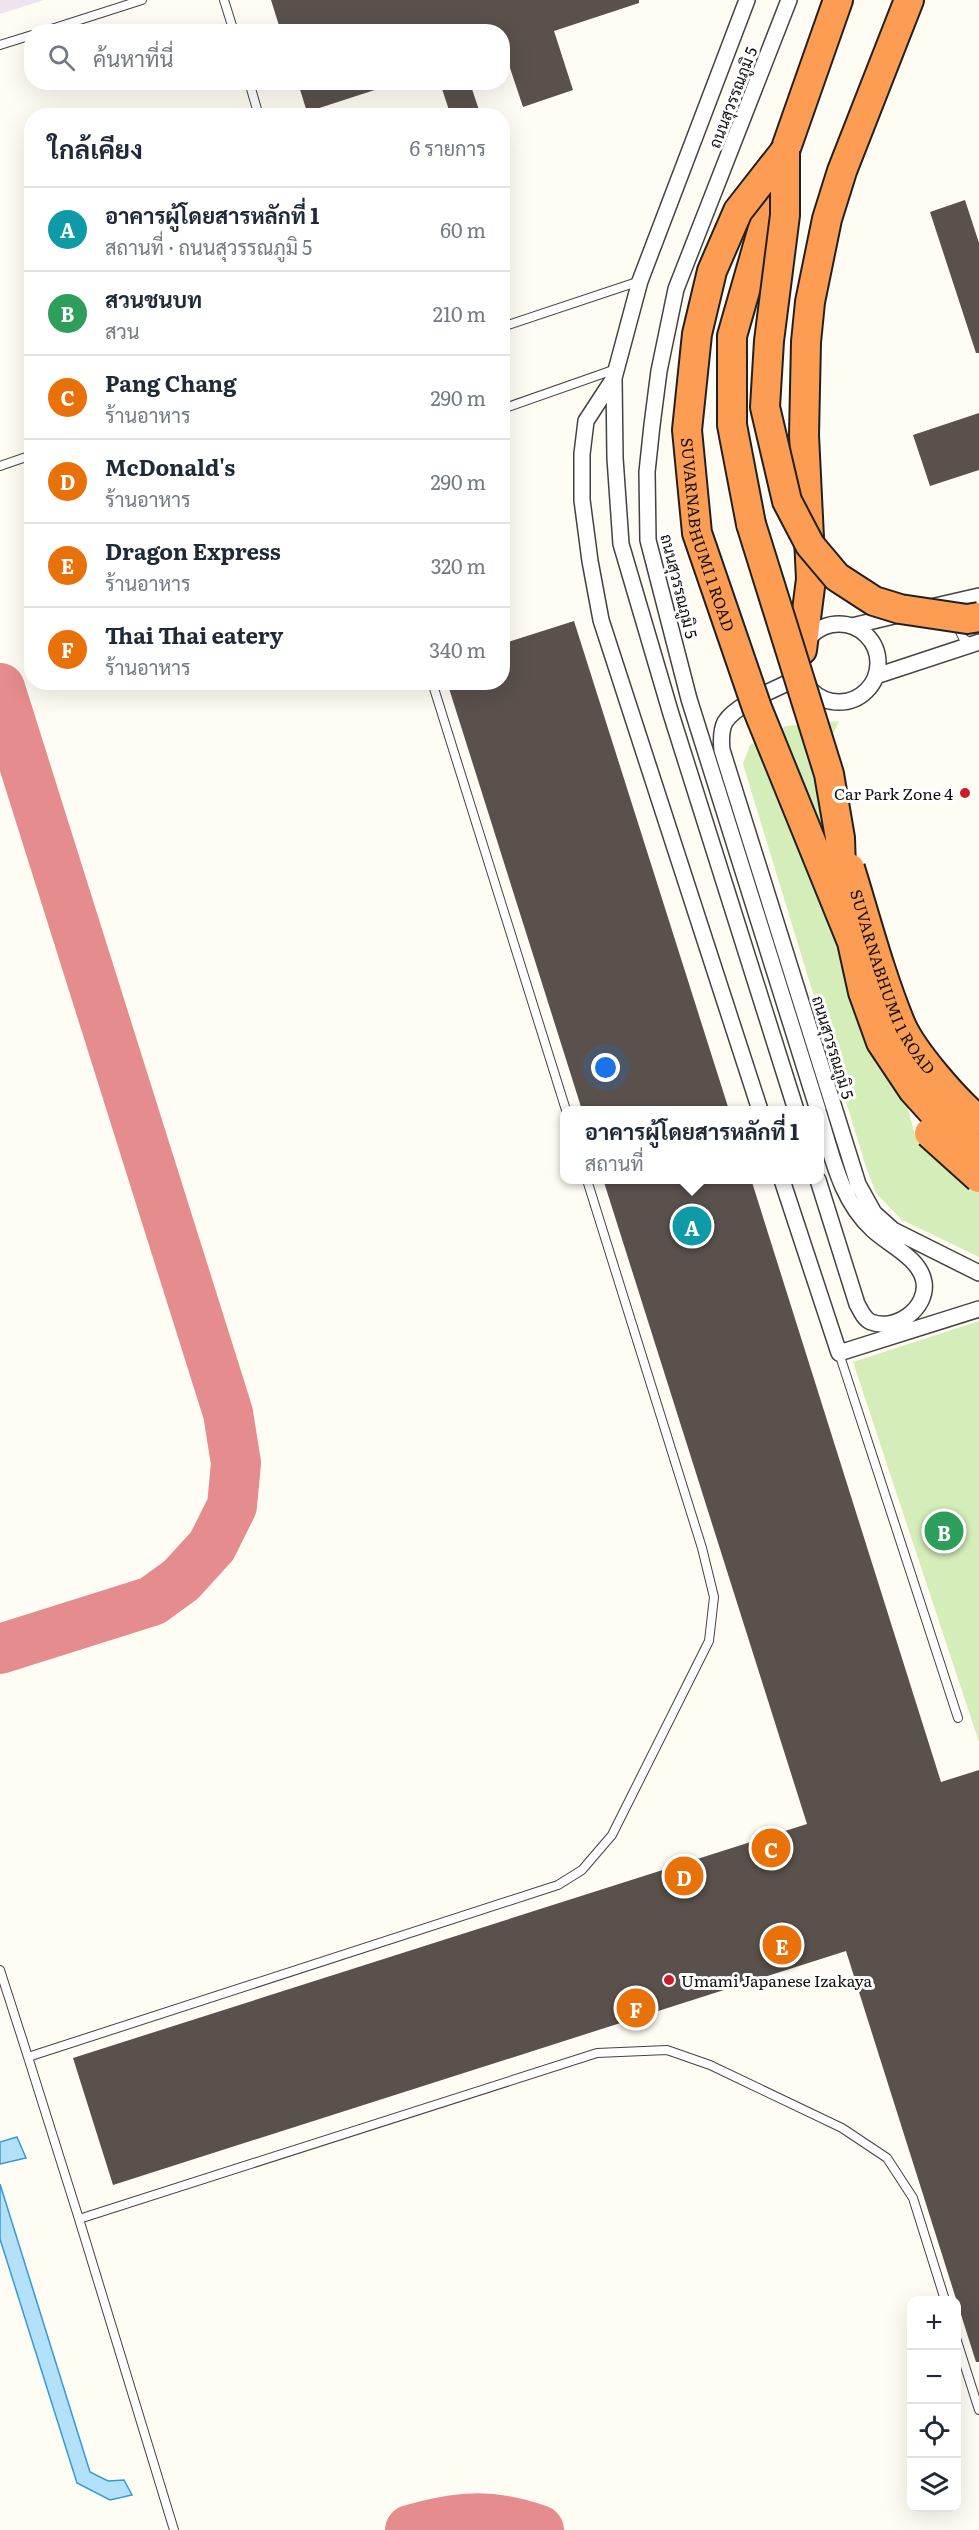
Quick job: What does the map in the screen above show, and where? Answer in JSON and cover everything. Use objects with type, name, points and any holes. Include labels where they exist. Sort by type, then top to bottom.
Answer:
[{"type":"highway","name":"SUVARNABHUMI 1 ROAD","points":[[838,0],[785,151],[732,336],[732,425],[751,524],[829,774],[840,838],[843,941],[861,1024],[881,1064],[929,1133],[979,1178]]},
{"type":"highway","points":[[802,663],[811,579],[804,391],[809,312],[817,261],[842,171],[909,0]]},
{"type":"highway","name":"SUVARNABHUMI 1 ROAD","points":[[785,151],[785,215],[769,342],[765,407],[787,501],[810,545],[830,569],[837,577],[874,601],[900,609],[967,619],[970,609]]},
{"type":"highway","name":"SUVARNABHUMI 1 ROAD","points":[[785,151],[738,211],[712,271],[697,334],[687,430],[697,533],[757,708],[852,942],[896,1031],[925,1073],[953,1102],[979,1119]]},
{"type":"highway","name":"SUVARNABHUMI 1 ROAD","points":[[840,838],[902,1027],[927,1064],[968,1112],[979,1119]]},
{"type":"highway","name":"SUVARNABHUMI 1 ROAD","points":[[852,942],[863,992],[881,1042],[921,1099],[951,1132],[979,1151]]},
{"type":"street","name":"ถนนสุวรรณภูมิ 5","points":[[747,0],[640,281],[615,373],[614,438],[621,544],[671,714],[795,1106]]},
{"type":"street","name":"ถนนสุวรรณภูมิ 5","points":[[789,0],[676,289],[659,372],[652,425],[647,472],[648,540],[689,699],[817,1106]]},
{"type":"street","name":"ถนนสุวรรณภูมิ 5","points":[[615,373],[586,421],[582,454],[582,500],[594,591],[601,620],[759,1106]]},
{"type":"street","name":"ถนนสุวรรณภูมิ 5","points":[[979,596],[970,609],[852,626],[834,624],[817,630],[808,639],[802,663],[736,710],[724,724],[721,738],[722,750],[858,1184],[874,1213],[894,1230],[979,1273]]},
{"type":"street","points":[[802,663],[809,688],[819,697],[832,701],[846,701],[869,688],[876,676],[878,663],[871,640],[852,626]]},
{"type":"street","points":[[876,676],[976,644]]},
{"type":"street","name":"ถนนสุวรรณภูมิ 5","points":[[824,1128],[844,1191],[855,1211],[873,1230],[919,1268],[924,1281],[924,1293],[919,1306],[876,1341]]},
{"type":"street","points":[[784,1184],[838,1353]]},
{"type":"street","name":"ถนนสุวรรณภูมิ 5","points":[[820,1184],[857,1304],[865,1317],[872,1322],[896,1323],[919,1328]]},
{"type":"street","name":"ถนนสุวรรณภูมิ 5","points":[[838,1353],[979,1309]]},
{"type":"lane","points":[[67,24],[142,0]]},
{"type":"lane","points":[[224,0],[232,24]]},
{"type":"lane","points":[[0,45],[24,38]]},
{"type":"lane","points":[[251,90],[257,108]]},
{"type":"lane","points":[[510,324],[640,281]]},
{"type":"lane","points":[[510,406],[615,373]]},
{"type":"lane","points":[[0,466],[24,458]]},
{"type":"lane","points":[[970,609],[955,616],[956,625],[963,638],[976,644]]},
{"type":"lane","points":[[435,690],[565,1106]]},
{"type":"lane","points":[[28,2057],[558,1885],[582,1870],[612,1835],[709,1641],[714,1597],[702,1548],[589,1184]]},
{"type":"lane","points":[[838,1353],[958,1718]]},
{"type":"lane","points":[[0,1970],[174,2530]]},
{"type":"lane","points":[[79,2219],[597,2053],[667,2050],[710,2065],[842,2128],[886,2158],[913,2198],[943,2296]]},
{"type":"lane","points":[[961,2350],[979,2410]]},
{"type":"shaded area","points":[[0,0],[44,0],[0,14]]},
{"type":"green space","points":[[839,721],[816,770],[915,1135],[979,1130],[979,1257],[902,1220],[876,1193],[866,1167],[743,764],[750,745],[786,726]]},
{"type":"green space","points":[[979,1321],[979,1742],[853,1362]]},
{"type":"water","points":[[17,2137],[26,2158],[0,2164],[0,2142]]},
{"type":"water","points":[[0,2184],[90,2472],[108,2481],[124,2480],[132,2495],[110,2500],[77,2483],[0,2239]]},
{"type":"building","points":[[271,0],[639,0],[639,3],[554,31],[573,90],[523,107],[510,68],[510,24],[278,24]]},
{"type":"building","points":[[300,90],[375,90],[319,108],[306,108]]},
{"type":"building","points":[[442,90],[472,90],[478,108],[448,108]]},
{"type":"building","points":[[965,200],[979,243],[979,353],[976,353],[930,212]]},
{"type":"building","points":[[979,413],[979,470],[930,486],[913,435]]},
{"type":"building","points":[[574,621],[728,1106],[581,1106],[450,690],[510,690],[510,641]]},
{"type":"building","points":[[605,1184],[753,1184],[941,1782],[979,1770],[979,2362],[976,2362],[961,2315],[961,2296],[955,2296],[846,1951],[113,2185],[73,2058],[807,1824]]},
{"type":"taxiway","points":[[0,688],[228,1413],[236,1463],[232,1506],[212,1546],[181,1580],[152,1601],[0,1649]]},
{"type":"taxiway","points":[[410,2530],[474,2518],[506,2521],[539,2530]]},
{"type":"place","name":"Car Park Zone 4","points":[[965,793]]},
{"type":"place","name":"อาคารผู้โดยสารหลักที่ 1","points":[[692,1226]]},
{"type":"place","name":"สวนชนบท","points":[[944,1531]]},
{"type":"place","name":"Pang Chang","points":[[771,1848]]},
{"type":"place","name":"McDonald's","points":[[684,1876]]},
{"type":"place","name":"Dragon Express","points":[[782,1945]]},
{"type":"place","name":"Umami Japanese Izakaya","points":[[669,1980]]},
{"type":"place","name":"Thai Thai eatery","points":[[636,2008]]}]
